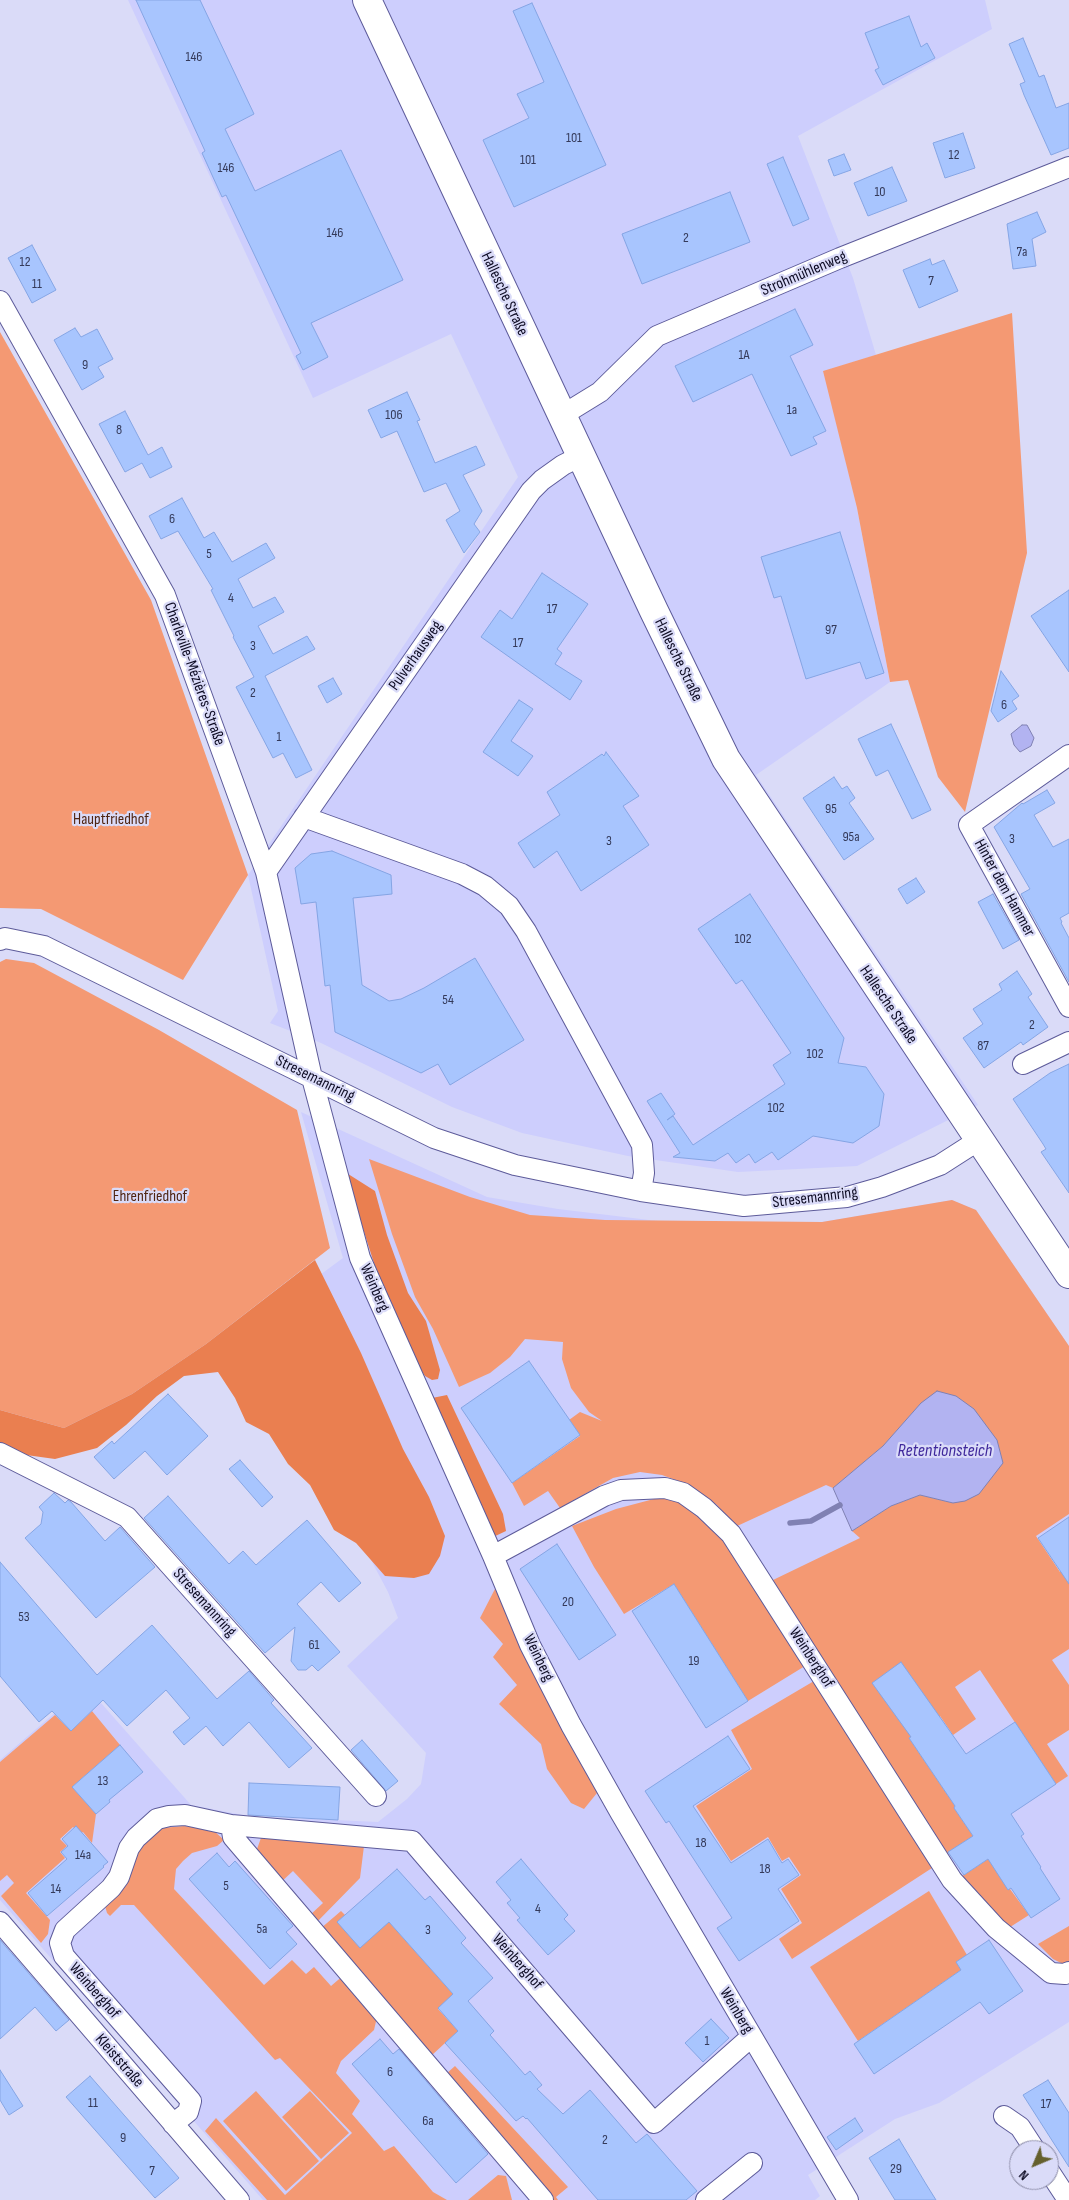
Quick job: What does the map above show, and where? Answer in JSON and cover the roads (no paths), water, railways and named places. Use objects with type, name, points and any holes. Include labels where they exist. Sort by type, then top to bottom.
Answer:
[{"type":"main road","name":"Hallesche Straße","points":[[367,0],[726,760],[1069,1274]]},
{"type":"street","name":"Strohmühlenweg","points":[[562,416],[600,392],[657,336],[840,258],[1069,167]]},
{"type":"street","name":"Charleville-Mézières-Straße","points":[[0,301],[166,595],[266,872],[312,1078]]},
{"type":"street","name":"Pulverhausweg","points":[[266,872],[530,491],[546,476],[581,456]]},
{"type":"street","name":"Hinter dem Hammer","points":[[1069,754],[968,825],[1069,1007]]},
{"type":"street","points":[[304,816],[462,874],[485,886],[509,906],[526,931],[642,1145],[644,1173],[641,1191]]},
{"type":"street","name":"Stresemannring","points":[[0,940],[5,938],[44,946],[434,1138],[515,1165],[641,1191],[744,1206],[847,1197],[882,1188],[940,1165],[979,1140]]},
{"type":"street","points":[[1023,1064],[1069,1042]]},
{"type":"street","name":"Weinberg","points":[[312,1078],[360,1258],[493,1556],[530,1645],[571,1725],[848,2200]]},
{"type":"street","name":"Stresemannring","points":[[0,1452],[127,1517],[376,1796]]},
{"type":"street","name":"Weinberghof","points":[[493,1556],[604,1496],[622,1490],[664,1488],[683,1493],[704,1508],[731,1534],[952,1880],[996,1928],[1051,1973],[1065,1974],[1069,1972]]},
{"type":"street","name":"Weinberghof","points":[[173,2124],[188,2112],[191,2100],[64,1956],[60,1943],[65,1930],[111,1888],[119,1877],[128,1848],[145,1828],[157,1819],[169,1816],[185,1816],[231,1825],[412,1841],[654,2123],[752,2037]]},
{"type":"street","points":[[231,1825],[233,1837],[543,2200]]},
{"type":"street","name":"Kleiststraße","points":[[0,1922],[239,2200]]},
{"type":"street","points":[[1004,2116],[1020,2127],[1028,2140]]},
{"type":"street","points":[[706,2200],[752,2163]]},
{"type":"street","points":[[1059,2186],[1068,2200]]},
{"type":"water","points":[[1022,725],[1027,725],[1034,738],[1031,746],[1020,752],[1014,745],[1011,734]]},
{"type":"water","name":"Retentionsteich","points":[[937,1391],[956,1396],[974,1409],[997,1440],[1003,1463],[979,1494],[965,1501],[953,1503],[920,1495],[891,1506],[852,1531],[833,1488],[883,1446],[921,1403]]},
{"type":"waterway","points":[[790,1523],[811,1521],[840,1505]]},
{"type":"park label","name":"Hauptfriedhof","points":[[111,820]]},
{"type":"park label","name":"Ehrenfriedhof","points":[[150,1197]]}]
